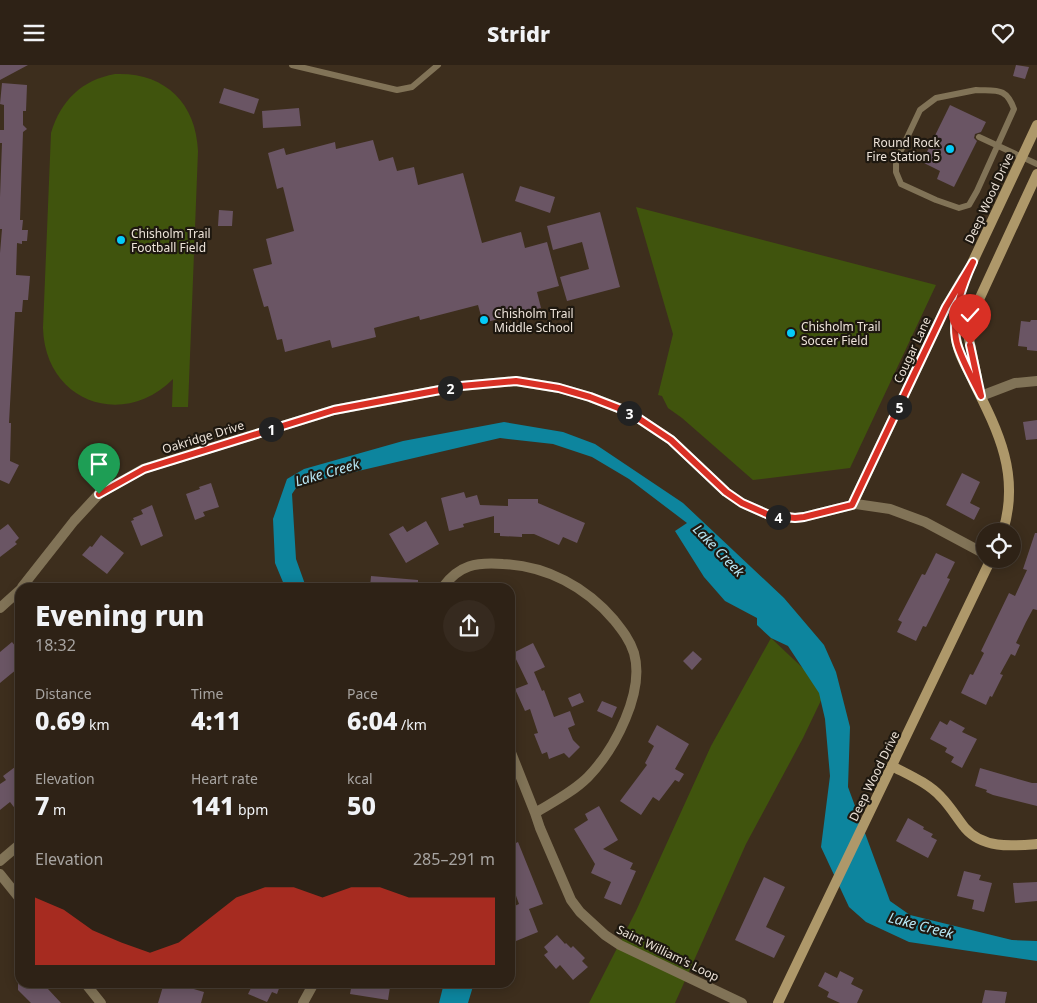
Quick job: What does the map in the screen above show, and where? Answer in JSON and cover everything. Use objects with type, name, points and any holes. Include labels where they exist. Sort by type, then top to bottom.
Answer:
[{"type":"street","name":"Deep Wood Drive","points":[[1005,523],[1010,501],[1010,481],[1003,449],[961,354],[956,336],[959,297],[973,262],[1037,125]]},
{"type":"street","name":"Deep Wood Drive","points":[[981,396],[968,333],[971,317],[1037,174]]},
{"type":"street","name":"Cougar Lane","points":[[852,505],[946,307],[973,262]]},
{"type":"street","name":"Oakridge Drive","points":[[26,583],[74,521],[99,494],[144,469],[334,410],[461,386],[516,381],[559,388],[621,409],[655,428],[671,440],[726,492],[742,503],[769,515],[795,518],[804,517],[856,504],[890,509],[908,514],[976,549]]},
{"type":"street","points":[[981,396],[1015,383],[1037,381]]},
{"type":"street","points":[[446,583],[457,572],[470,565],[494,563],[530,566],[555,575],[584,591],[606,610],[623,631],[633,651],[636,661],[636,674],[630,705],[619,732],[604,758],[588,777],[575,788],[535,813]]},
{"type":"street","name":"Deep Wood Drive","points":[[778,1003],[987,568]]},
{"type":"street","name":"Oakridge Drive","points":[[0,608],[15,594]]},
{"type":"street","name":"Saint William's Loop","points":[[515,763],[567,894],[580,912],[605,935],[620,945],[742,1003]]},
{"type":"street","points":[[892,766],[916,778],[940,796],[966,829],[981,841],[993,845],[1037,844]]},
{"type":"street","points":[[0,861],[15,848]]},
{"type":"street","points":[[0,874],[15,893]]},
{"type":"street","points":[[89,988],[100,1003]]},
{"type":"street","points":[[304,1003],[312,988]]},
{"type":"lane","points":[[292,65],[397,90],[412,87],[438,65]]},
{"type":"lane","points":[[976,89],[1000,91],[1010,97],[1014,109],[998,146],[969,205],[959,208],[936,200],[902,183],[896,172],[896,161],[920,110],[936,98],[976,89]]},
{"type":"lane","points":[[979,137],[1037,164]]},
{"type":"green space","points":[[115,74],[148,78],[174,93],[184,105],[191,118],[196,134],[198,151],[188,407],[172,407],[173,379],[153,394],[131,403],[110,405],[90,400],[72,390],[57,374],[47,353],[43,328],[51,133],[55,121],[74,93],[92,81]]},
{"type":"green space","points":[[636,207],[936,285],[850,468],[753,480],[668,408],[662,396],[658,395],[673,334]]},
{"type":"green space","points":[[771,638],[826,690],[803,738],[746,844],[675,1003],[589,1003],[636,911],[711,746]]},
{"type":"water","name":"Lake Creek","points":[[504,422],[563,432],[595,444],[683,503],[784,598],[824,645],[836,672],[850,727],[848,787],[890,901],[910,915],[1012,940],[1037,941],[1037,961],[909,942],[866,922],[849,907],[821,847],[830,776],[825,719],[819,693],[788,646],[771,638],[757,625],[757,618],[725,601],[704,577],[675,531],[687,523],[629,479],[592,457],[553,444],[500,438],[298,485],[292,494],[296,559],[305,583],[283,583],[275,563],[273,519],[287,479],[304,469],[403,441]]},
{"type":"water","points":[[443,988],[472,988],[468,1003],[439,1003]]},
{"type":"building","points":[[0,65],[28,65],[0,80]]},
{"type":"building","points":[[1016,65],[1029,67],[1025,79],[1013,76]]},
{"type":"building","points":[[2,83],[27,85],[26,111],[23,111],[23,125],[27,129],[23,132],[20,220],[23,220],[22,230],[28,230],[27,241],[22,241],[22,244],[17,243],[16,275],[30,276],[28,300],[23,300],[22,312],[15,312],[9,423],[11,423],[10,461],[19,465],[9,484],[0,480],[0,253],[2,229],[0,229],[0,197],[2,143],[0,143],[0,130],[4,130],[4,105],[0,104]]},
{"type":"building","points":[[224,88],[259,99],[254,114],[219,103]]},
{"type":"building","name":"Round Rock Fire Station 5","points":[[950,105],[986,122],[981,132],[975,134],[974,138],[977,141],[954,187],[937,179],[940,171],[922,162]]},
{"type":"building","points":[[299,108],[301,126],[263,128],[262,111]]},
{"type":"building","points":[[373,140],[379,161],[393,157],[397,171],[414,167],[418,185],[463,173],[482,243],[521,232],[525,248],[547,242],[559,286],[537,292],[541,308],[483,323],[478,305],[420,320],[419,316],[374,328],[376,337],[332,348],[330,340],[285,352],[282,339],[277,340],[268,306],[264,307],[253,269],[272,264],[266,239],[294,231],[283,187],[277,189],[268,153],[284,148],[286,155],[335,142],[336,149]]},
{"type":"building","points":[[520,186],[555,197],[550,213],[515,201]]},
{"type":"building","points":[[219,210],[233,211],[232,226],[218,226]]},
{"type":"building","points":[[600,212],[620,287],[567,301],[560,277],[589,269],[582,242],[553,250],[547,226]]},
{"type":"building","points":[[1031,320],[1037,320],[1037,351],[1027,350],[1027,347],[1018,346],[1021,321],[1030,322]]},
{"type":"building","points":[[1037,420],[1037,439],[1026,440],[1023,422]]},
{"type":"building","points":[[962,473],[980,482],[970,503],[980,508],[974,520],[946,505]]},
{"type":"building","points":[[211,483],[219,507],[203,512],[205,516],[195,520],[186,494]]},
{"type":"building","points":[[464,492],[466,498],[477,495],[480,505],[508,506],[508,499],[538,499],[538,503],[585,523],[577,543],[563,537],[559,545],[534,534],[522,534],[522,537],[500,536],[500,533],[494,533],[494,516],[463,524],[464,527],[449,531],[441,498]]},
{"type":"building","points":[[152,505],[163,536],[141,546],[131,521],[134,520],[133,518],[143,514],[141,510]]},
{"type":"building","points":[[426,521],[439,544],[406,563],[389,534],[403,526],[407,532]]},
{"type":"building","points":[[8,524],[19,538],[15,542],[17,544],[0,557],[0,530]]},
{"type":"building","points":[[1035,533],[1037,533],[1037,610],[1033,609],[1026,622],[1016,643],[1020,645],[1015,656],[1011,654],[1000,674],[1003,675],[986,705],[961,693],[970,674],[973,675],[984,653],[981,651],[1009,593],[1015,596],[1027,570],[1023,569]]},
{"type":"building","points":[[101,535],[124,553],[107,574],[82,555],[90,546],[92,547]]},
{"type":"building","points":[[936,553],[955,562],[947,578],[950,579],[926,627],[923,626],[916,641],[897,632],[902,622],[898,620],[922,574],[925,575]]},
{"type":"building","points":[[371,576],[418,580],[418,583],[370,583]]},
{"type":"building","points":[[12,642],[15,646],[15,671],[0,683],[0,652]]},
{"type":"building","points":[[533,643],[545,667],[534,672],[542,691],[544,690],[554,717],[570,711],[575,725],[568,728],[573,740],[580,747],[569,758],[564,753],[549,759],[547,752],[542,754],[534,734],[538,733],[530,709],[525,711],[515,689],[528,684],[515,657],[515,652]]},
{"type":"building","points":[[693,651],[702,659],[692,670],[683,661]]},
{"type":"building","points":[[580,693],[584,702],[572,707],[568,698]]},
{"type":"building","points":[[602,701],[617,707],[612,718],[597,711]]},
{"type":"building","points":[[950,720],[965,728],[962,732],[977,739],[962,768],[951,762],[954,757],[945,752],[947,748],[930,739],[940,721],[947,725]]},
{"type":"building","points":[[657,725],[689,744],[675,769],[684,774],[679,782],[675,780],[659,801],[653,797],[641,815],[620,801],[647,765],[645,763],[654,746],[648,742]]},
{"type":"building","points":[[15,767],[15,808],[10,802],[0,810],[0,784],[6,780],[3,776]]},
{"type":"building","points":[[980,768],[1037,783],[1037,806],[993,795],[986,792],[987,790],[975,786]]},
{"type":"building","points":[[599,806],[618,840],[603,849],[633,863],[630,869],[636,871],[621,905],[604,898],[611,882],[591,873],[595,864],[574,829],[588,820],[585,814]]},
{"type":"building","points":[[908,818],[924,827],[923,829],[933,834],[931,837],[937,840],[928,858],[896,841]]},
{"type":"building","points":[[518,842],[543,904],[529,909],[538,932],[516,941],[515,906],[519,904],[515,893],[515,844]]},
{"type":"building","points":[[964,871],[981,875],[979,880],[992,883],[984,912],[972,909],[974,900],[957,896]]},
{"type":"building","points":[[764,877],[785,887],[766,927],[785,936],[774,958],[735,940]]},
{"type":"building","points":[[1037,882],[1037,901],[1015,903],[1013,883]]},
{"type":"building","points":[[557,935],[565,944],[571,948],[573,946],[585,958],[582,961],[588,967],[573,980],[560,965],[556,969],[544,955],[548,952],[544,947]]},
{"type":"building","points":[[840,971],[854,978],[851,984],[863,990],[857,1003],[840,1003],[827,997],[829,992],[818,986],[825,972],[837,978]]},
{"type":"building","points":[[18,988],[49,988],[48,989],[61,1003],[31,1003]]},
{"type":"building","points":[[162,988],[190,988],[204,992],[201,1003],[158,1003]]},
{"type":"building","points":[[251,988],[279,988],[277,994],[272,992],[267,1002],[248,994]]},
{"type":"building","points":[[351,988],[390,988],[388,1000],[350,994]]},
{"type":"building","points":[[985,990],[1007,992],[1005,1003],[982,1003]]},
{"type":"place","name":"Round Rock Fire Station 5","points":[[950,149]]},
{"type":"place","name":"Chisholm Trail Football Field","points":[[121,240]]},
{"type":"place","name":"Chisholm Trail Middle School","points":[[484,320]]},
{"type":"place","name":"Chisholm Trail Soccer Field","points":[[791,333]]},
{"type":"route","points":[[99,494],[144,469],[334,410],[461,386],[516,381],[559,388],[621,409],[655,428],[671,440],[726,492],[742,503],[769,515],[795,518],[804,517],[852,505],[946,307],[973,262],[959,297],[956,336],[961,354],[981,396],[970,345]]}]
